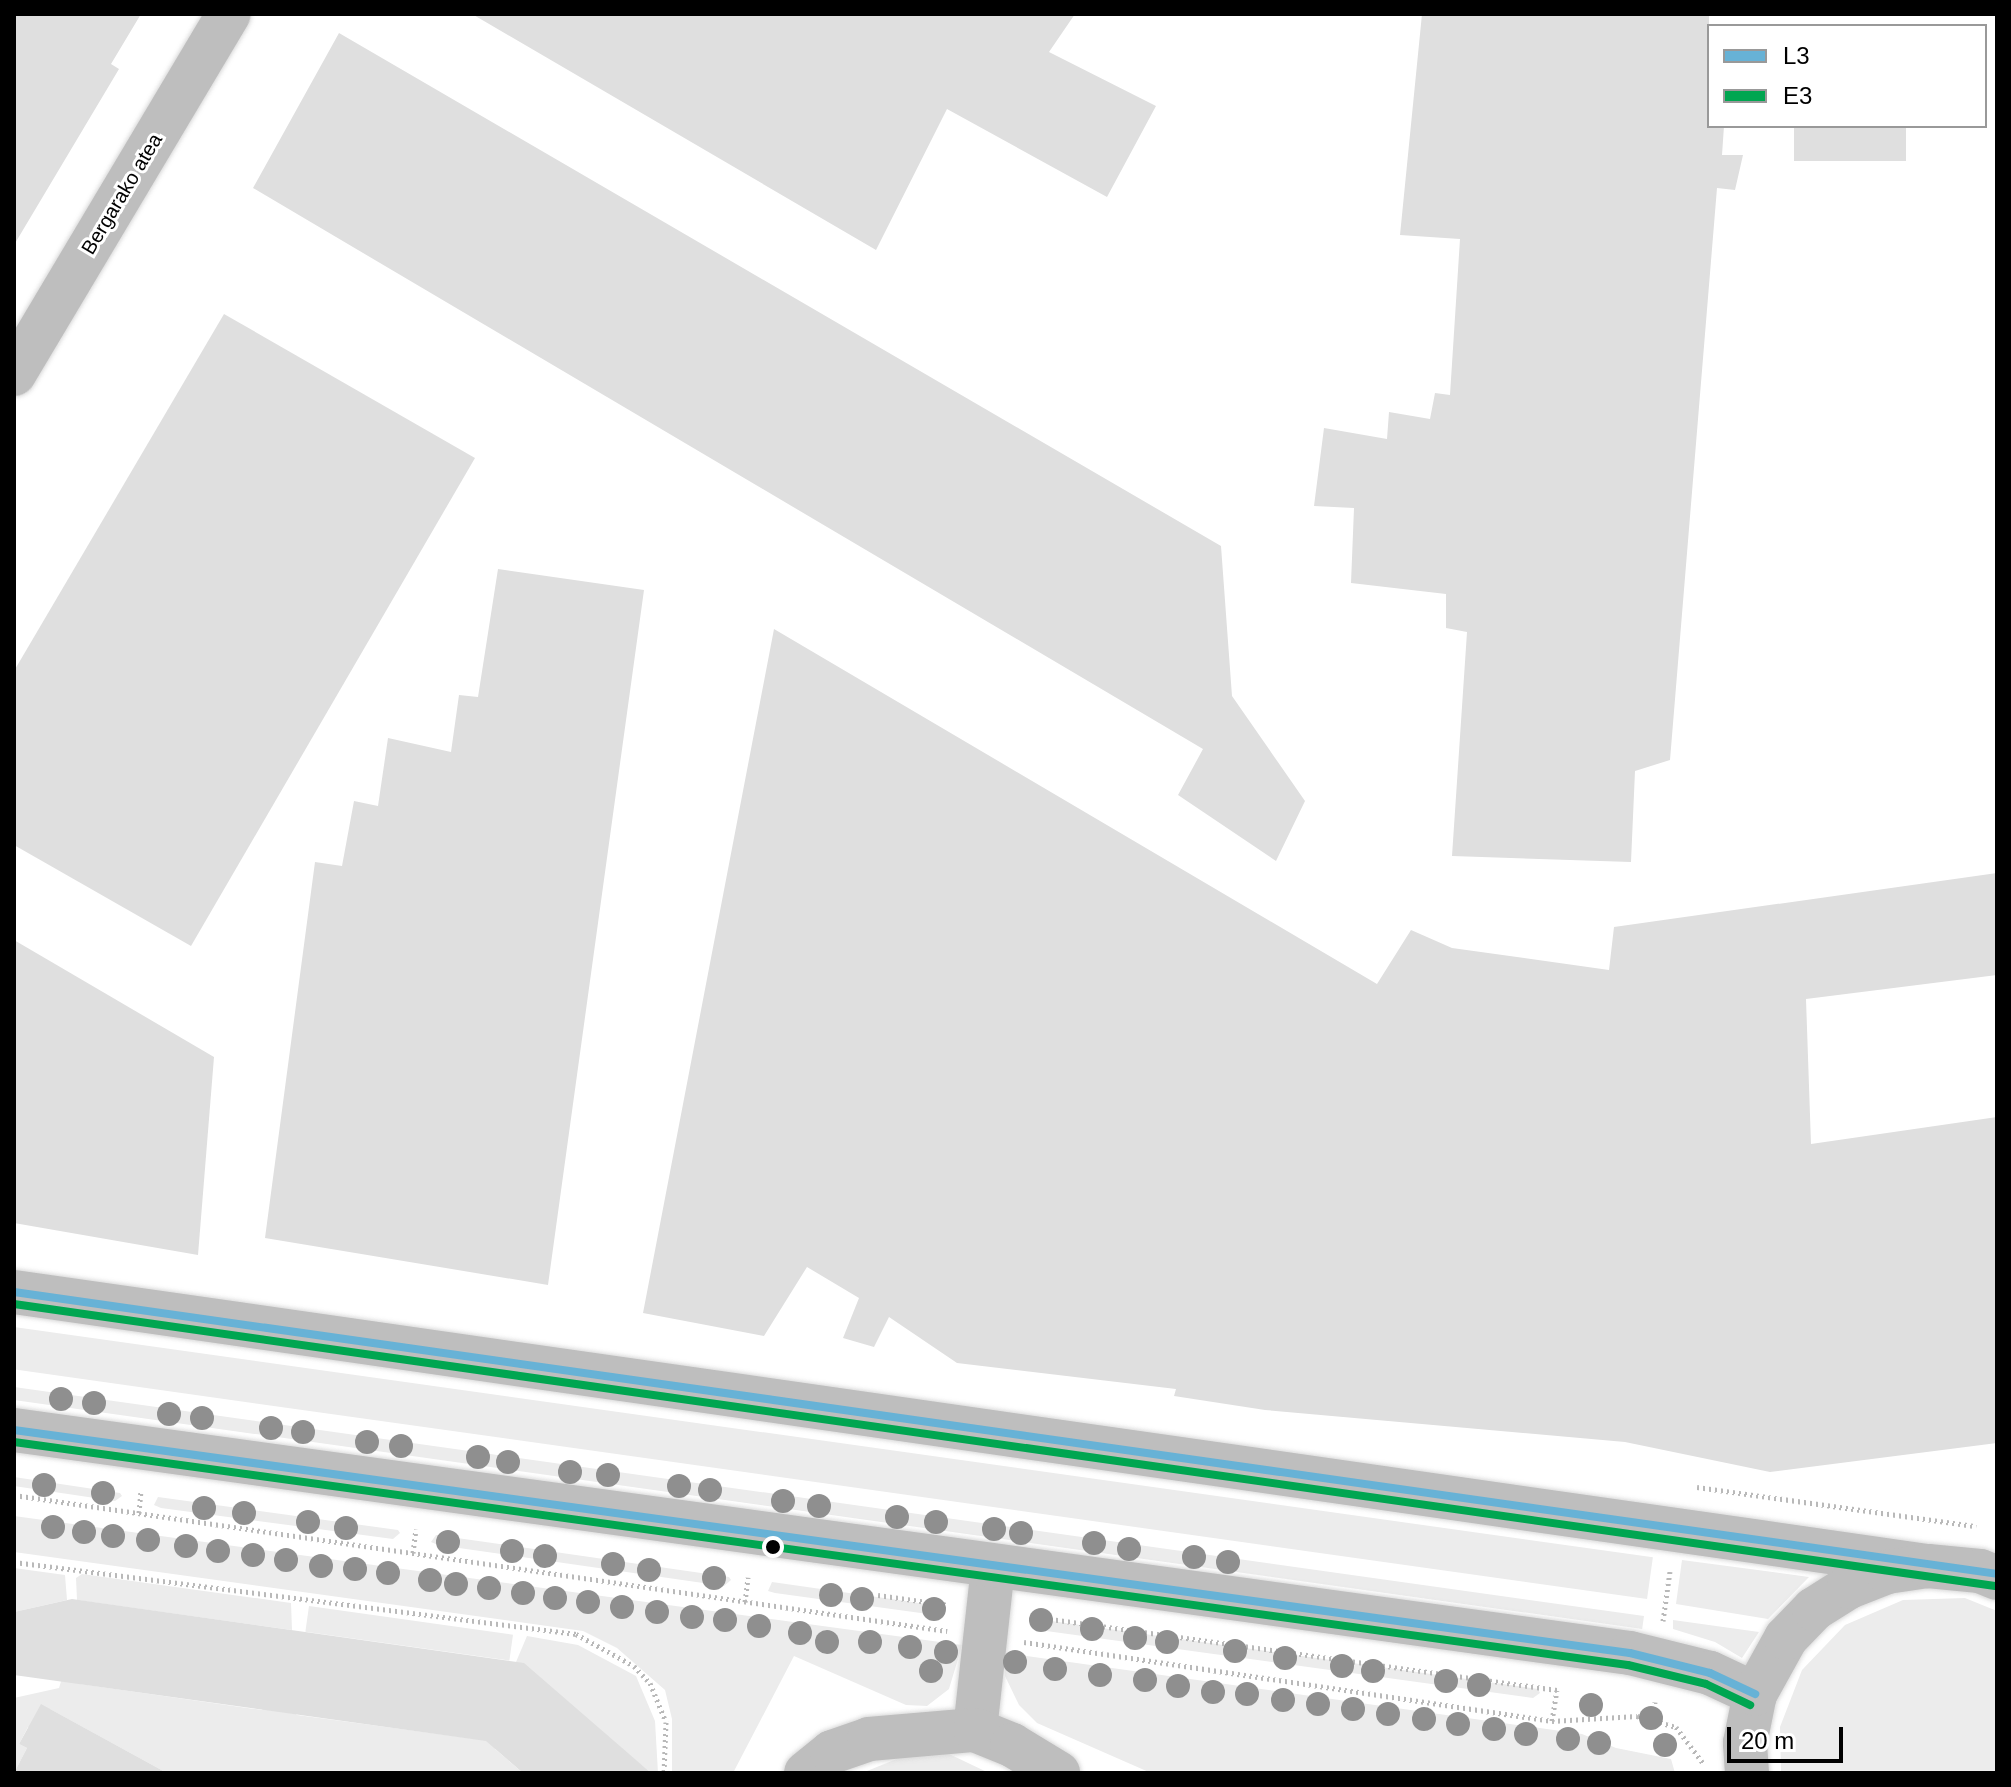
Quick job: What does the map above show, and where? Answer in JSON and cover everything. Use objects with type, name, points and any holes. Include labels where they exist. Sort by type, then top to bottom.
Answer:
[{"type":"main road","name":"Bergarako atea","points":[[14,374],[229,14]]},
{"type":"main road","points":[[14,1292],[1991,1574]]},
{"type":"main road","points":[[14,1430],[1630,1653],[1710,1673],[1755,1694]]},
{"type":"main road","points":[[1747,1773],[1745,1743],[1755,1694],[1786,1638],[1814,1609],[1862,1582],[1928,1566]]},
{"type":"main road","points":[[975,1730],[993,1567]]},
{"type":"main road","points":[[806,1773],[832,1752],[869,1739],[975,1730],[1012,1745],[1058,1773]]},
{"type":"path","points":[[127,1488],[157,1492]]},
{"type":"path","points":[[139,1513],[141,1490]]},
{"type":"path","points":[[14,1495],[745,1602],[987,1624],[1557,1690],[1552,1721]]},
{"type":"path","points":[[401,1527],[432,1531]]},
{"type":"path","points":[[413,1553],[416,1529]]},
{"type":"path","points":[[14,1562],[576,1634],[634,1666],[650,1683],[666,1722],[664,1773]]},
{"type":"path","points":[[732,1574],[763,1579]]},
{"type":"path","points":[[745,1602],[748,1577]]},
{"type":"path","points":[[868,1593],[987,1624],[1552,1721],[1637,1716],[1676,1727],[1707,1773]]},
{"type":"shaded area","points":[[14,1327],[1653,1557],[1647,1599],[14,1369]]},
{"type":"shaded area","points":[[14,1387],[1644,1616],[1642,1629],[14,1400]]},
{"type":"shaded area","points":[[14,1477],[120,1493],[122,1496],[115,1501],[14,1486]]},
{"type":"shaded area","points":[[158,1497],[398,1530],[400,1533],[393,1539],[161,1508],[154,1505]]},
{"type":"shaded area","points":[[14,1516],[962,1645],[949,1689],[927,1706],[906,1705],[794,1656],[733,1773],[672,1773],[672,1719],[665,1690],[617,1648],[583,1631],[14,1552]]},
{"type":"shaded area","points":[[436,1535],[729,1577],[731,1580],[724,1586],[438,1545],[431,1542]]},
{"type":"shaded area","points":[[1682,1560],[1809,1577],[1768,1619],[1676,1604]]},
{"type":"shaded area","points":[[14,1568],[65,1575],[67,1600],[14,1612]]},
{"type":"shaded area","points":[[82,1574],[291,1603],[292,1630],[77,1600],[76,1578]]},
{"type":"shaded area","points":[[772,1582],[933,1605],[935,1609],[928,1614],[775,1593],[768,1591]]},
{"type":"shaded area","points":[[1965,1598],[1997,1611],[1997,1773],[1781,1773],[1780,1727],[1802,1670],[1845,1625],[1903,1600]]},
{"type":"shaded area","points":[[309,1606],[513,1635],[509,1660],[305,1632]]},
{"type":"shaded area","points":[[1037,1619],[1538,1689],[1540,1693],[1533,1698],[1039,1630],[1032,1627]]},
{"type":"shaded area","points":[[1673,1620],[1759,1632],[1742,1658],[1715,1642],[1673,1629]]},
{"type":"shaded area","points":[[527,1636],[578,1645],[636,1676],[655,1721],[658,1773],[651,1773],[516,1662]]},
{"type":"shaded area","points":[[1005,1653],[1582,1734],[1616,1748],[1671,1759],[1675,1773],[1151,1773],[1037,1723],[1019,1705],[1005,1676]]},
{"type":"shaded area","points":[[65,1668],[80,1684],[262,1710],[271,1693],[297,1715],[475,1739],[501,1730],[495,1749],[523,1773],[167,1773],[50,1709],[37,1731],[28,1727],[19,1744],[27,1748],[14,1773],[14,1698],[59,1688]]},
{"type":"shaded area","points":[[947,1753],[989,1773],[862,1773],[909,1754]]},
{"type":"building","points":[[14,14],[141,14],[111,64],[119,69],[14,245]]},
{"type":"building","points":[[472,14],[1075,14],[1049,52],[1156,106],[1107,197],[947,109],[876,250]]},
{"type":"building","points":[[1422,14],[1709,14],[1707,128],[1724,128],[1722,155],[1743,155],[1735,190],[1717,188],[1670,760],[1635,771],[1631,862],[1452,856],[1467,632],[1446,628],[1446,594],[1351,583],[1354,508],[1314,506],[1324,428],[1387,439],[1389,412],[1430,419],[1435,393],[1450,395],[1460,239],[1400,235]]},
{"type":"building","points":[[339,33],[1221,546],[1232,696],[1305,801],[1276,861],[1178,795],[1203,749],[253,188]]},
{"type":"building","points":[[1794,128],[1906,128],[1906,161],[1794,161]]},
{"type":"building","points":[[224,314],[475,458],[191,946],[14,845],[14,671]]},
{"type":"building","points":[[498,569],[644,590],[548,1285],[265,1238],[315,862],[342,866],[354,801],[378,806],[388,738],[451,752],[459,695],[478,697]]},
{"type":"building","points":[[774,629],[1377,984],[1411,930],[1452,948],[1609,970],[1614,927],[1997,873],[1997,975],[1806,999],[1811,1144],[1997,1117],[1997,1443],[1770,1472],[1625,1442],[1265,1410],[1174,1396],[1176,1389],[957,1363],[889,1317],[874,1347],[843,1338],[859,1298],[807,1267],[764,1336],[643,1313]]},
{"type":"building","points":[[14,940],[214,1057],[198,1255],[14,1223]]},
{"type":"building","points":[[72,1599],[524,1663],[651,1773],[523,1773],[486,1741],[14,1675],[14,1612]]},
{"type":"building","points":[[41,1704],[167,1773],[14,1773],[27,1748],[19,1744]]},
{"type":"transit line","name":"L3","points":[[14,1292],[1997,1574]]},
{"type":"transit line","name":"E3","points":[[14,1304],[1995,1586]]},
{"type":"transit line","name":"L3","points":[[14,1430],[1630,1653],[1710,1673],[1755,1694]]},
{"type":"transit line","name":"E3","points":[[14,1442],[1628,1665],[1706,1684],[1750,1705]]}]
